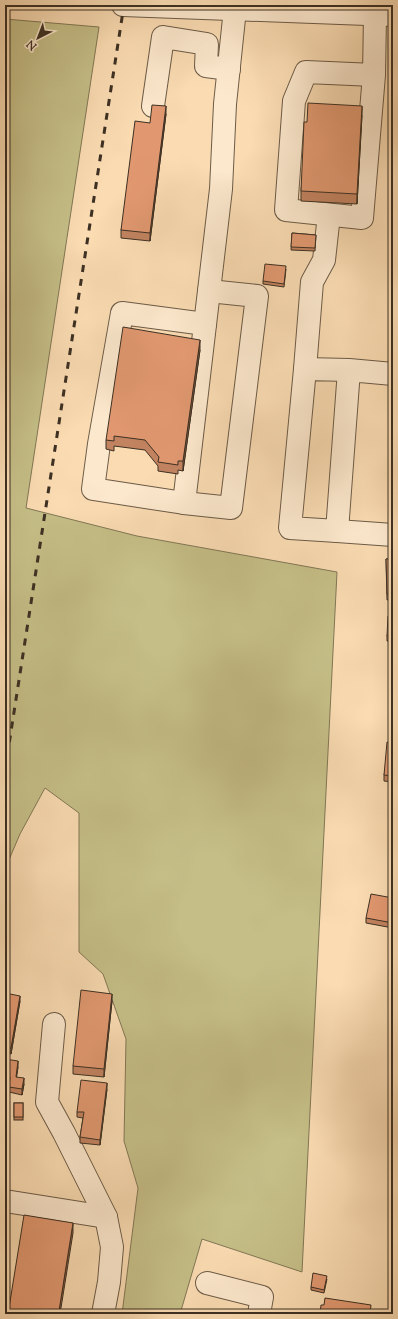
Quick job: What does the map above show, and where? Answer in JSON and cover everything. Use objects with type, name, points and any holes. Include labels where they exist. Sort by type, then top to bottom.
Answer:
[{"type":"street","points":[[123,5],[384,15],[374,74],[362,218],[286,210],[294,101],[306,72],[374,74]]},
{"type":"street","points":[[184,503],[220,188],[225,104],[235,9]]},
{"type":"street","points":[[153,106],[163,37],[207,44],[206,66],[229,69]]},
{"type":"street","points":[[329,215],[324,260],[312,282],[290,528],[393,535]]},
{"type":"street","points":[[205,324],[122,313],[99,444],[93,489],[184,503],[231,508],[257,296],[209,292]]},
{"type":"street","points":[[304,369],[349,370],[393,374]]},
{"type":"street","points":[[337,531],[349,370]]},
{"type":"street","points":[[54,1024],[46,1102],[64,1133],[106,1217],[112,1247],[109,1282],[103,1314]]},
{"type":"street","points":[[5,1201],[106,1217]]},
{"type":"street","points":[[207,1283],[262,1297],[259,1314]]},
{"type":"shaded area","points":[[5,19],[99,27],[26,508],[137,536],[337,572],[302,1272],[202,1239],[180,1314],[122,1314],[138,1188],[124,1141],[126,1039],[103,974],[79,952],[79,813],[45,788],[20,834],[5,869]]},
{"type":"building","points":[[308,103],[362,106],[357,194],[301,191],[304,122],[307,122]]},
{"type":"building","points":[[152,105],[166,106],[150,233],[121,230],[135,121],[150,123]]},
{"type":"building","points":[[292,233],[316,235],[315,248],[291,247]]},
{"type":"building","points":[[265,264],[286,266],[284,284],[263,281]]},
{"type":"building","points":[[123,327],[200,340],[183,461],[178,461],[178,465],[158,462],[159,457],[145,440],[114,436],[114,441],[106,440]]},
{"type":"building","points":[[386,559],[393,559],[393,594],[387,594]]},
{"type":"building","points":[[388,616],[393,616],[393,636],[387,636]]},
{"type":"building","points":[[387,742],[393,743],[393,776],[384,775]]},
{"type":"building","points":[[371,894],[393,898],[393,923],[366,918]]},
{"type":"building","points":[[81,990],[112,994],[104,1069],[73,1066]]},
{"type":"building","points":[[5,993],[20,996],[11,1048],[5,1047]]},
{"type":"building","points":[[5,1059],[18,1061],[16,1077],[24,1078],[22,1089],[9,1087],[10,1077],[5,1076]]},
{"type":"building","points":[[390,1068],[393,1069],[393,1084],[389,1084]]},
{"type":"building","points":[[81,1080],[107,1083],[100,1140],[80,1137],[84,1112],[77,1112]]},
{"type":"building","points":[[14,1103],[23,1103],[23,1117],[14,1117]]},
{"type":"building","points":[[392,1152],[393,1171],[390,1171]]},
{"type":"building","points":[[24,1215],[73,1223],[59,1311],[72,1313],[71,1314],[8,1314]]},
{"type":"building","points":[[313,1273],[327,1276],[324,1290],[311,1287]]},
{"type":"building","points":[[325,1298],[371,1305],[370,1314],[320,1314],[321,1305],[324,1305]]},
{"type":"railway","points":[[5,770],[124,5]]}]
